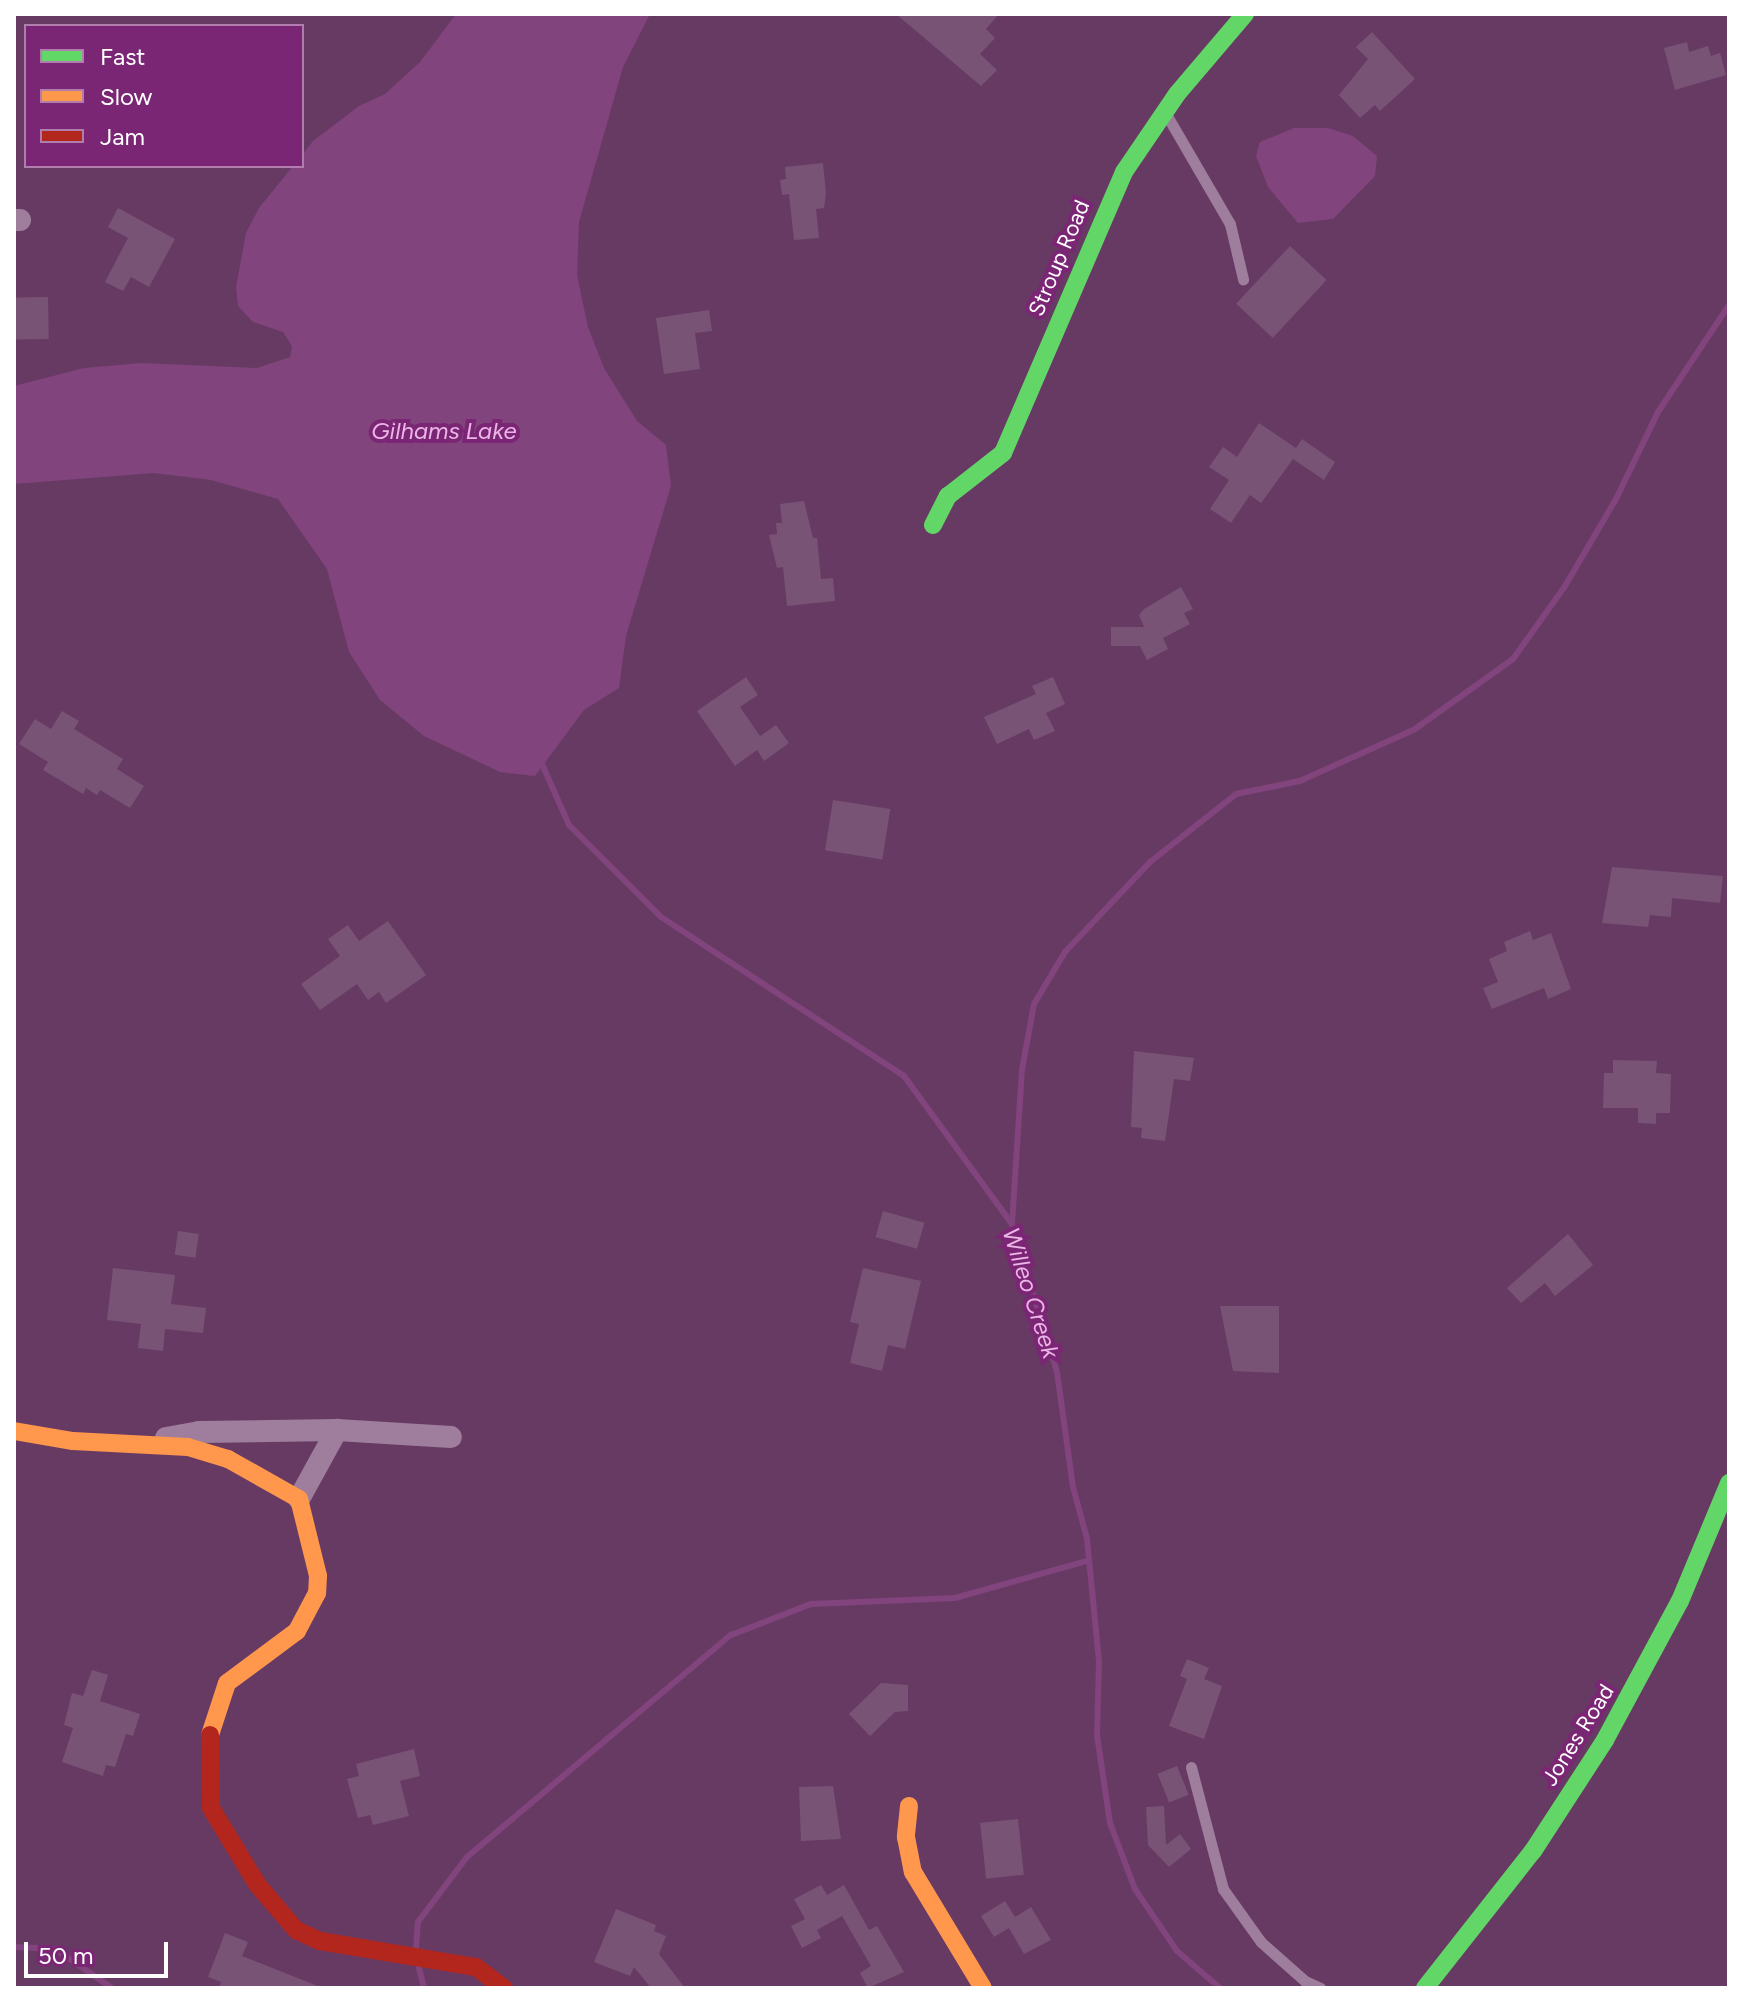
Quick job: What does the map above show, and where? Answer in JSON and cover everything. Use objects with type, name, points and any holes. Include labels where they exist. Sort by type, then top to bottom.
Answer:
[{"type":"street","name":"Stroup Road","points":[[933,525],[948,496],[1003,453],[1092,235],[1124,172],[1164,110],[1245,14]]},
{"type":"street","points":[[337,1430],[299,1499],[318,1576],[313,1604],[286,1642],[227,1683],[211,1724],[207,1792],[219,1826],[279,1916],[320,1941],[476,1967],[504,1988]]},
{"type":"street","points":[[14,1431],[73,1441],[145,1441],[199,1432],[337,1430],[451,1437]]},
{"type":"street","points":[[145,1441],[228,1459],[299,1499]]},
{"type":"street","name":"Jones Road","points":[[1425,1988],[1533,1851],[1605,1740],[1680,1601],[1729,1483]]},
{"type":"street","points":[[909,1806],[906,1837],[913,1872],[983,1988]]},
{"type":"lane","points":[[1164,110],[1230,224],[1243,279]]},
{"type":"lane","points":[[1191,1767],[1223,1889],[1261,1942],[1305,1981],[1321,1988]]},
{"type":"water","name":"Gilhams Lake","points":[[456,14],[650,14],[623,67],[579,222],[577,275],[588,327],[604,368],[637,421],[666,445],[671,486],[626,636],[619,688],[584,710],[535,776],[500,772],[424,736],[380,700],[349,652],[327,569],[278,499],[211,480],[154,473],[14,484],[14,386],[84,368],[141,363],[257,368],[290,357],[292,346],[283,332],[253,322],[238,306],[236,287],[246,233],[259,208],[291,168],[304,168],[304,152],[313,141],[359,106],[385,94],[420,62]]},
{"type":"water","points":[[1294,128],[1328,128],[1353,136],[1377,156],[1375,176],[1333,219],[1298,223],[1268,187],[1256,156],[1260,142]]},
{"type":"building","points":[[896,14],[999,14],[986,29],[995,38],[980,54],[997,70],[981,86]]},
{"type":"building","points":[[1372,32],[1415,79],[1380,111],[1375,105],[1360,118],[1339,95],[1368,59],[1356,47]]},
{"type":"building","points":[[1687,42],[1689,52],[1708,46],[1711,56],[1720,53],[1726,75],[1675,90],[1664,48]]},
{"type":"building","points":[[823,163],[826,194],[824,208],[816,209],[819,238],[794,240],[789,194],[782,195],[780,180],[786,179],[785,167]]},
{"type":"building","points":[[118,208],[175,239],[149,287],[131,277],[123,291],[105,282],[128,238],[108,227]]},
{"type":"building","points":[[1290,246],[1327,280],[1273,338],[1236,304]]},
{"type":"building","points":[[48,297],[49,339],[15,340],[14,298]]},
{"type":"building","points":[[709,310],[712,331],[695,333],[700,369],[664,374],[656,318]]},
{"type":"building","points":[[1259,423],[1296,448],[1302,439],[1335,462],[1324,480],[1293,459],[1261,503],[1250,495],[1231,523],[1210,509],[1229,480],[1209,467],[1223,447],[1237,457]]},
{"type":"building","points":[[804,501],[813,538],[817,538],[821,579],[833,578],[835,601],[787,606],[783,567],[777,568],[769,535],[777,534],[776,523],[782,523],[780,504]]},
{"type":"building","points":[[1181,587],[1193,609],[1184,613],[1190,624],[1163,638],[1168,649],[1147,660],[1140,646],[1111,646],[1111,627],[1144,627],[1139,615],[1144,609]]},
{"type":"building","points":[[746,677],[758,695],[740,707],[760,736],[776,725],[789,743],[764,761],[757,750],[735,766],[697,711]]},
{"type":"building","points":[[1053,677],[1065,704],[1046,713],[1055,731],[1034,740],[1029,729],[997,744],[984,717],[1036,694],[1032,686]]},
{"type":"building","points":[[62,711],[79,721],[74,729],[123,759],[117,769],[144,786],[130,808],[100,790],[97,795],[86,788],[83,794],[43,770],[48,762],[19,744],[35,719],[51,729]]},
{"type":"building","points":[[833,800],[890,809],[882,859],[825,850]]},
{"type":"building","points":[[1612,867],[1723,876],[1720,903],[1672,898],[1671,917],[1650,915],[1648,927],[1602,923]]},
{"type":"building","points":[[388,921],[426,975],[386,1003],[379,992],[368,1000],[357,984],[320,1010],[301,984],[340,956],[328,939],[348,925],[359,941]]},
{"type":"building","points":[[1530,931],[1533,940],[1551,933],[1571,989],[1548,999],[1544,988],[1492,1009],[1483,988],[1498,982],[1489,959],[1507,951],[1504,942]]},
{"type":"building","points":[[1134,1051],[1194,1058],[1190,1081],[1174,1079],[1165,1141],[1141,1138],[1142,1128],[1131,1127]]},
{"type":"building","points":[[1613,1060],[1657,1061],[1656,1073],[1671,1074],[1670,1113],[1656,1113],[1656,1124],[1638,1123],[1638,1108],[1603,1108],[1604,1073],[1613,1073]]},
{"type":"building","points":[[883,1211],[924,1223],[917,1249],[876,1237]]},
{"type":"building","points":[[178,1231],[199,1234],[195,1258],[175,1255]]},
{"type":"building","points":[[1568,1234],[1593,1265],[1555,1296],[1545,1283],[1521,1303],[1507,1288]]},
{"type":"building","points":[[113,1268],[175,1275],[171,1304],[206,1308],[203,1333],[165,1329],[163,1351],[138,1348],[141,1324],[107,1320]]},
{"type":"building","points":[[863,1268],[921,1281],[905,1349],[888,1345],[882,1371],[850,1363],[859,1324],[850,1322]]},
{"type":"building","points":[[1220,1306],[1279,1306],[1279,1373],[1233,1371]]},
{"type":"building","points":[[1187,1659],[1209,1668],[1204,1679],[1222,1686],[1204,1739],[1169,1726],[1187,1679],[1180,1676]]},
{"type":"building","points":[[92,1670],[108,1675],[100,1701],[140,1714],[133,1736],[126,1734],[115,1767],[106,1765],[103,1776],[62,1762],[73,1728],[64,1725],[72,1693],[83,1696]]},
{"type":"building","points":[[881,1683],[908,1685],[908,1711],[895,1712],[870,1736],[849,1714]]},
{"type":"building","points":[[414,1749],[420,1776],[400,1781],[409,1816],[373,1825],[370,1815],[358,1818],[347,1779],[359,1776],[356,1764]]},
{"type":"building","points":[[1177,1766],[1189,1795],[1169,1803],[1158,1774]]},
{"type":"building","points":[[833,1786],[841,1839],[801,1841],[799,1787]]},
{"type":"building","points":[[1164,1806],[1166,1845],[1180,1834],[1191,1849],[1169,1867],[1148,1845],[1146,1807]]},
{"type":"building","points":[[1018,1819],[1024,1875],[986,1879],[980,1823]]},
{"type":"building","points":[[821,1885],[827,1895],[844,1885],[869,1930],[877,1926],[904,1972],[868,1988],[860,1973],[871,1966],[842,1916],[817,1930],[821,1938],[802,1948],[791,1926],[805,1919],[794,1899]]},
{"type":"building","points":[[1005,1901],[1015,1917],[1031,1907],[1051,1940],[1024,1954],[1009,1928],[994,1937],[981,1916]]},
{"type":"building","points":[[616,1909],[656,1925],[654,1931],[666,1936],[659,1954],[685,1988],[651,1988],[634,1967],[630,1976],[594,1962]]},
{"type":"building","points":[[225,1933],[248,1942],[242,1956],[323,1988],[219,1988],[221,1982],[208,1977]]},
{"type":"waterway","points":[[1012,1224],[1022,1070],[1034,1004],[1065,952],[1150,862],[1236,794],[1300,781],[1415,729],[1513,659],[1565,586],[1616,499],[1658,412],[1729,305]]},
{"type":"waterway","name":"Willeo Creek","points":[[542,764],[569,825],[661,917],[904,1076],[1012,1224],[1057,1372],[1073,1487],[1087,1539],[1099,1661],[1097,1735],[1110,1823],[1135,1889],[1177,1951],[1220,1988]]},
{"type":"waterway","points":[[416,1949],[418,1922],[467,1857],[731,1635],[811,1604],[955,1598],[1087,1561]]},
{"type":"waterway","points":[[14,1947],[55,1949],[112,1988]]},
{"type":"waterway","points":[[419,1968],[424,1988]]},
{"type":"traffic: fast","points":[[933,525],[948,496],[1003,453],[1124,172],[1177,94],[1245,14]]},
{"type":"traffic: fast","points":[[1425,1988],[1533,1851],[1605,1740],[1680,1601],[1729,1483]]},
{"type":"traffic: slow","points":[[14,1431],[73,1441],[188,1447],[228,1459],[299,1499],[318,1576],[317,1593],[297,1631],[227,1683],[210,1735]]},
{"type":"traffic: slow","points":[[909,1806],[906,1837],[913,1872],[983,1988]]},
{"type":"traffic: jam","points":[[210,1735],[211,1808],[257,1884],[296,1930],[320,1941],[476,1967],[504,1988]]}]
